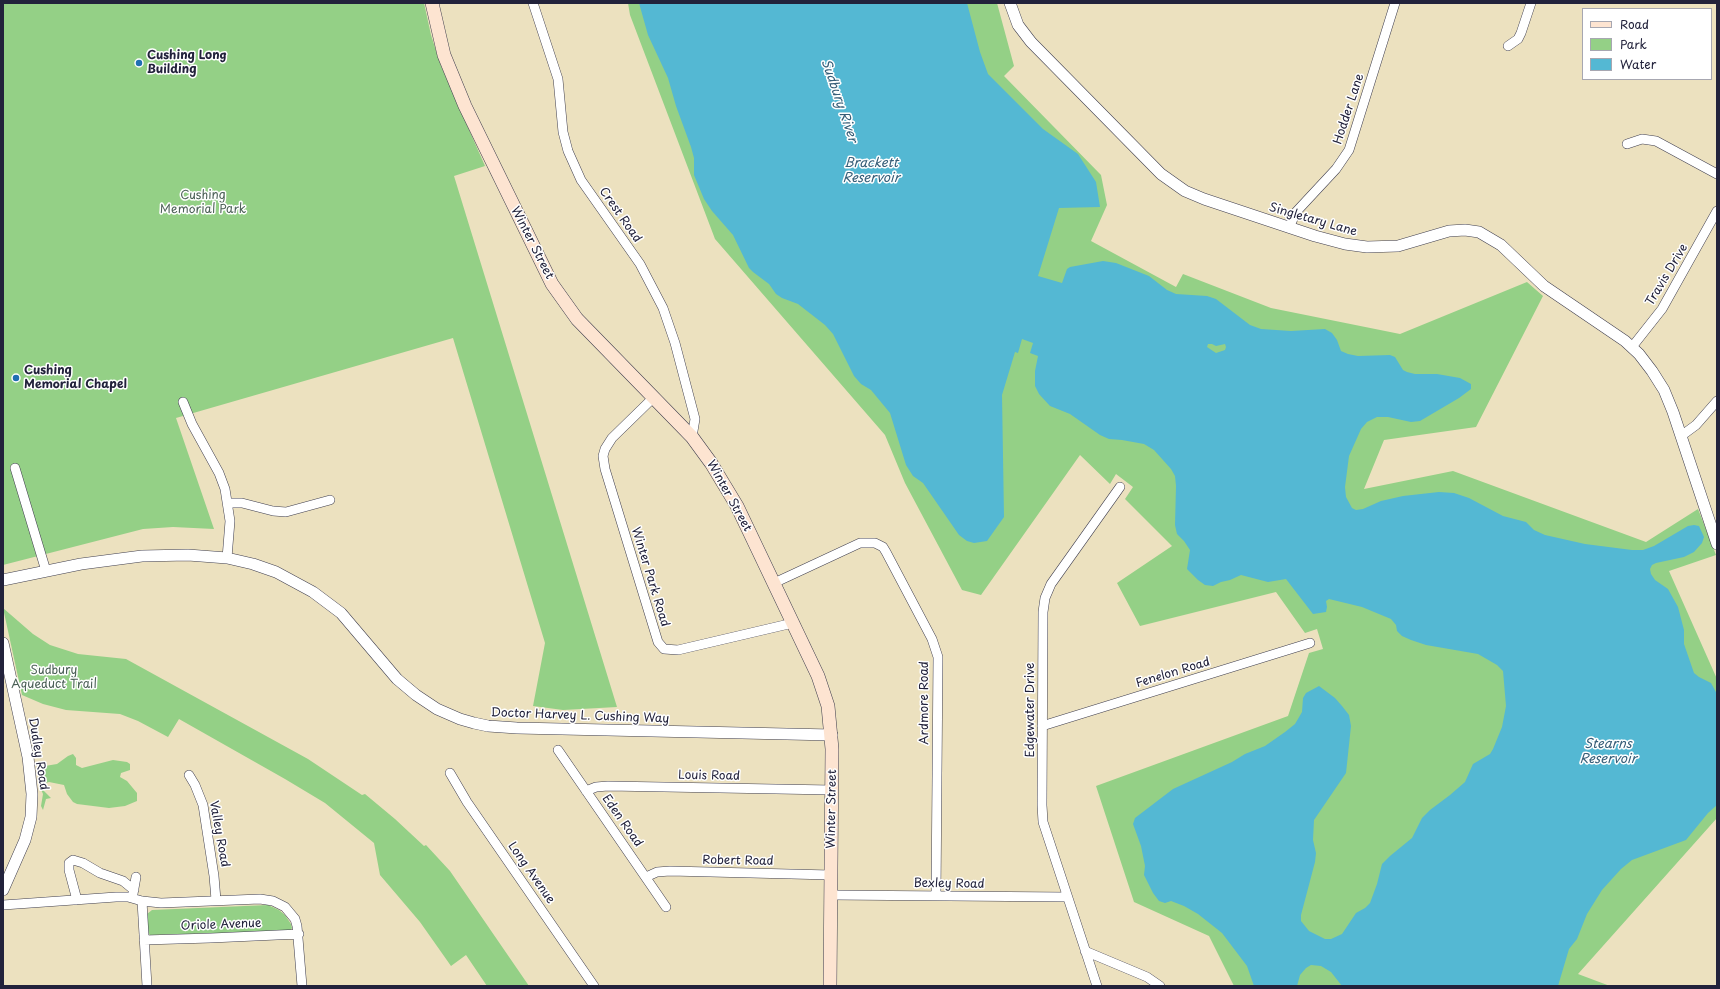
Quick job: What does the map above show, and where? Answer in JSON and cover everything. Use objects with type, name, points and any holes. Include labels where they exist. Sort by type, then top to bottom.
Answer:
[{"type":"main road","name":"Winter Street","points":[[432,3],[444,55],[455,84],[548,277],[577,319],[692,437],[711,462],[728,490],[774,583],[825,696],[832,736],[830,986]]},
{"type":"street","name":"Crest Road","points":[[533,3],[558,80],[563,132],[568,151],[581,180],[640,264],[663,308],[675,343],[694,413],[695,423],[692,437]]},
{"type":"street","name":"Singletary Lane","points":[[1010,3],[1018,25],[1031,42],[1170,181],[1194,195],[1289,228],[1345,244],[1378,248],[1408,244],[1442,233],[1458,230],[1479,232],[1494,239],[1508,250],[1544,286],[1607,328],[1632,347],[1646,363],[1664,390],[1717,544]]},
{"type":"street","name":"Hodder Lane","points":[[1289,228],[1296,212],[1341,163],[1348,150],[1394,3]]},
{"type":"street","points":[[1508,46],[1518,38],[1521,33],[1531,3]]},
{"type":"street","points":[[1627,144],[1642,139],[1656,141],[1717,174]]},
{"type":"street","name":"Travis Drive","points":[[1632,347],[1662,309],[1717,211]]},
{"type":"street","name":"Winter Park Road","points":[[653,398],[612,438],[605,449],[604,456],[606,469],[656,638],[660,646],[668,650],[678,650],[793,623]]},
{"type":"street","points":[[1681,436],[1696,425],[1717,401]]},
{"type":"street","points":[[183,402],[192,424],[223,481],[230,521],[227,558]]},
{"type":"street","points":[[15,468],[46,571]]},
{"type":"street","name":"Edgewater Drive","points":[[1097,986],[1043,822],[1043,612],[1045,598],[1051,584],[1120,487]]},
{"type":"street","points":[[228,503],[242,503],[273,511],[286,512],[330,500]]},
{"type":"street","name":"Ardmore Road","points":[[774,583],[860,543],[874,542],[883,547],[933,640],[938,657],[936,896]]},
{"type":"street","name":"Doctor Harvey L. Cushing Way","points":[[3,580],[96,562],[142,556],[188,554],[227,558],[253,564],[276,572],[313,592],[341,613],[385,665],[406,687],[437,708],[460,719],[474,723],[510,728],[832,736]]},
{"type":"street","name":"Dudley Road","points":[[3,643],[27,752],[32,794],[31,817],[27,835],[3,890]]},
{"type":"street","name":"Fenelon Road","points":[[1042,726],[1310,643]]},
{"type":"street","name":"Eden Road","points":[[558,750],[666,907]]},
{"type":"street","name":"Long Avenue","points":[[450,773],[467,802],[594,986]]},
{"type":"street","name":"Valley Road","points":[[189,775],[196,785],[204,810],[216,900]]},
{"type":"street","name":"Louis Road","points":[[586,791],[596,787],[608,786],[832,790]]},
{"type":"street","points":[[77,900],[69,868],[69,863],[73,860],[83,863],[100,873],[123,881],[133,894],[142,901],[160,902],[260,899],[279,903],[285,907],[295,919],[299,934],[302,986]]},
{"type":"street","name":"Robert Road","points":[[646,877],[657,872],[670,871],[831,875]]},
{"type":"street","points":[[133,894],[136,877]]},
{"type":"street","points":[[3,905],[116,897],[133,894]]},
{"type":"street","name":"Bexley Road","points":[[831,894],[1067,897]]},
{"type":"street","points":[[142,901],[147,986]]},
{"type":"street","name":"Oriole Avenue","points":[[144,940],[299,934]]},
{"type":"street","points":[[1085,951],[1147,977],[1160,986]]},
{"type":"green space","name":"Cushing Memorial Park","points":[[3,3],[424,3],[431,35],[441,66],[485,166],[454,176],[617,707],[563,710],[533,706],[545,643],[453,338],[176,418],[214,529],[173,527],[143,529],[3,565]]},
{"type":"green space","points":[[628,3],[997,3],[1014,66],[1004,76],[1101,175],[1107,205],[1091,241],[1176,287],[1183,274],[1271,308],[1400,334],[1527,282],[1543,296],[1476,427],[1384,440],[1364,489],[1453,471],[1646,542],[1698,509],[1716,555],[1669,571],[1717,679],[1717,818],[1578,974],[1610,986],[1234,986],[1209,936],[1134,902],[1096,786],[1288,716],[1309,653],[1323,649],[1317,629],[1305,633],[1276,592],[1140,626],[1117,583],[1172,546],[1125,499],[1133,487],[1116,474],[1110,484],[1080,455],[981,595],[962,590],[905,483],[885,435],[715,239],[630,15]]},
{"type":"green space","name":"Sudbury Aqueduct Trail","points":[[3,608],[33,634],[50,645],[78,654],[126,659],[308,759],[362,795],[365,794],[424,846],[426,845],[450,871],[529,986],[487,986],[466,955],[451,966],[420,922],[380,875],[374,843],[325,803],[285,779],[179,719],[168,737],[138,721],[120,714],[66,710],[43,704],[22,695]]},
{"type":"green space","points":[[73,754],[76,758],[76,765],[82,768],[113,760],[127,762],[130,764],[130,770],[121,773],[120,777],[127,781],[137,793],[137,801],[125,806],[109,808],[77,804],[73,802],[67,794],[64,785],[49,782],[43,784],[42,789],[51,798],[46,799],[43,810],[41,806],[43,794],[40,787],[45,766],[57,764]]},
{"type":"green space","points":[[268,905],[279,910],[285,915],[291,924],[292,928],[290,931],[150,935],[148,933],[147,914],[152,910]]},
{"type":"water","name":"Stearns Reservoir","points":[[639,3],[967,3],[980,52],[988,74],[1043,129],[1078,154],[1096,182],[1100,207],[1059,208],[1038,276],[1062,283],[1067,269],[1070,267],[1103,261],[1116,263],[1149,276],[1167,290],[1176,294],[1207,296],[1216,299],[1250,325],[1261,329],[1291,331],[1325,329],[1332,333],[1337,340],[1341,351],[1348,354],[1358,356],[1390,355],[1395,357],[1403,370],[1407,372],[1415,374],[1437,374],[1460,378],[1471,384],[1471,389],[1459,398],[1420,421],[1411,422],[1388,417],[1377,417],[1367,422],[1361,429],[1349,456],[1345,487],[1346,497],[1352,508],[1356,510],[1363,509],[1381,501],[1403,496],[1439,492],[1454,493],[1469,498],[1503,516],[1526,522],[1534,530],[1545,535],[1585,544],[1632,550],[1643,550],[1654,546],[1688,526],[1699,526],[1704,537],[1702,543],[1694,552],[1684,557],[1656,563],[1652,565],[1650,569],[1655,580],[1668,589],[1678,607],[1684,630],[1684,644],[1694,673],[1711,683],[1717,694],[1717,805],[1708,813],[1686,840],[1632,860],[1621,869],[1602,890],[1587,914],[1577,939],[1569,949],[1558,986],[1342,986],[1331,972],[1321,966],[1311,965],[1300,975],[1297,986],[1254,986],[1247,966],[1222,933],[1198,914],[1171,901],[1165,903],[1159,901],[1153,893],[1144,875],[1145,866],[1141,846],[1133,824],[1135,818],[1173,789],[1232,762],[1245,754],[1265,746],[1285,732],[1295,724],[1302,712],[1303,698],[1306,693],[1319,686],[1335,698],[1342,706],[1349,715],[1351,726],[1346,773],[1314,820],[1313,840],[1316,853],[1315,862],[1301,915],[1301,921],[1309,931],[1325,939],[1331,939],[1342,934],[1356,913],[1370,903],[1382,864],[1412,838],[1422,818],[1430,810],[1465,782],[1473,764],[1490,754],[1502,727],[1506,706],[1503,671],[1497,665],[1478,654],[1426,645],[1402,636],[1397,631],[1396,625],[1391,619],[1362,607],[1329,599],[1326,601],[1326,612],[1313,614],[1286,579],[1268,582],[1241,575],[1213,586],[1205,585],[1187,569],[1190,550],[1177,534],[1175,525],[1176,486],[1175,476],[1171,469],[1154,450],[1144,444],[1109,439],[1100,435],[1070,414],[1050,406],[1039,394],[1035,386],[1035,371],[1038,356],[1030,353],[1033,343],[1022,339],[1018,353],[1015,352],[1002,395],[1004,517],[987,541],[974,543],[967,541],[959,535],[923,483],[913,476],[906,465],[890,413],[871,390],[861,384],[854,376],[833,334],[825,325],[798,304],[776,294],[769,284],[749,268],[733,235],[712,211],[704,199],[694,175],[694,158],[668,78],[648,35]],"holes":[[[1208,344],[1216,346],[1225,344],[1226,347],[1225,350],[1216,353],[1207,347]]]},
{"type":"place","name":"Cushing Long Building","points":[[139,63]]},
{"type":"place","name":"Cushing Memorial Chapel","points":[[16,378]]},
{"type":"water label","name":"Sudbury River","points":[[839,101]]},
{"type":"water label","name":"Brackett Reservoir","points":[[871,170]]}]
